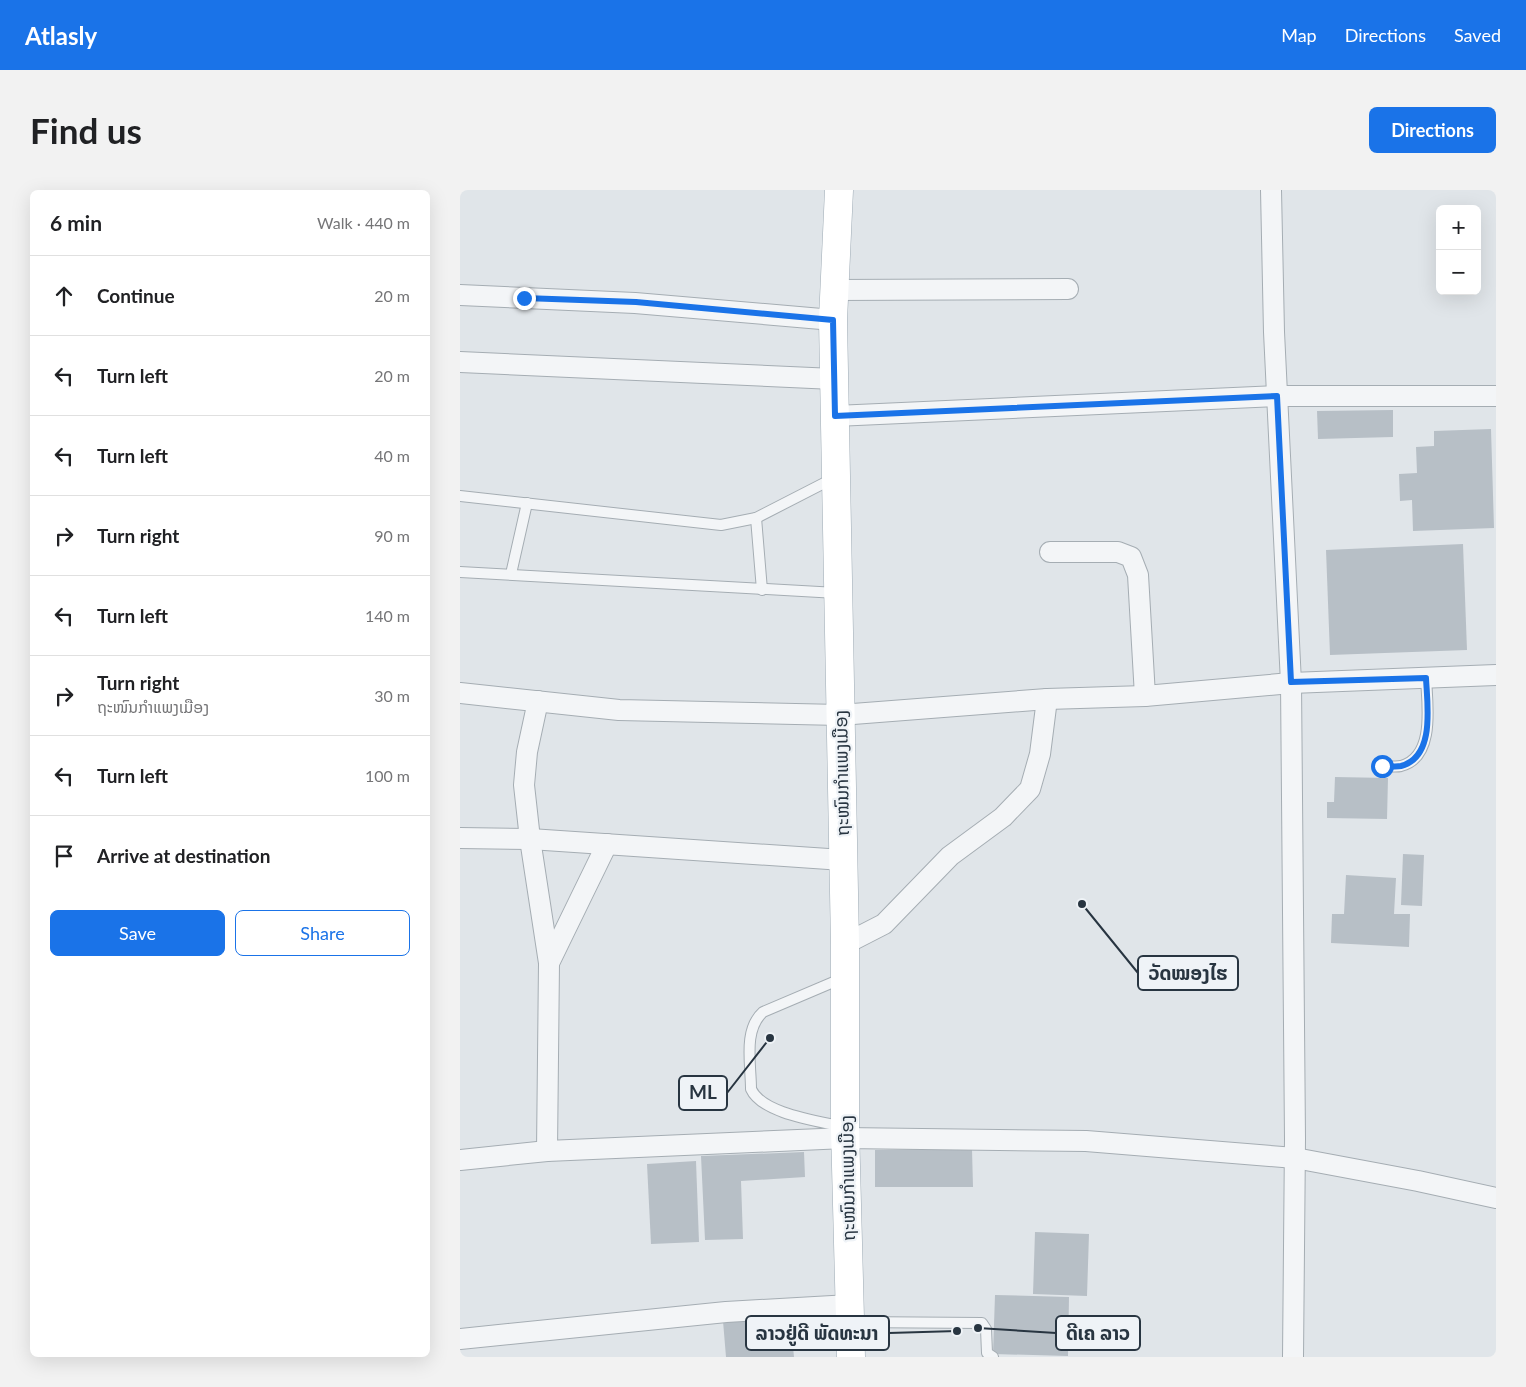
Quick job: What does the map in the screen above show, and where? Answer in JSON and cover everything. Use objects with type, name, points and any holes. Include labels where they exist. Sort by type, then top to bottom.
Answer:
[{"type":"main road","name":"ຖະໜົນກຳແພງເມືອງ","points":[[839,190],[833,320],[845,944],[845,1133],[851,1357]]},
{"type":"street","points":[[1271,190],[1277,396],[1291,682],[1294,1158],[1293,1357]]},
{"type":"street","points":[[834,290],[1068,290]]},
{"type":"street","points":[[460,295],[636,302],[833,320]]},
{"type":"street","points":[[460,362],[834,379]]},
{"type":"street","points":[[835,416],[1277,396],[1496,396]]},
{"type":"street","points":[[1050,552],[1118,552],[1131,557],[1138,574],[1145,696]]},
{"type":"street","points":[[460,694],[619,710],[840,715],[1048,699],[1145,696],[1291,682],[1496,675]]},
{"type":"street","points":[[845,944],[884,924],[950,856],[1003,817],[1030,789],[1040,754],[1048,699]]},
{"type":"street","points":[[538,701],[527,752],[524,785],[530,839],[549,963],[548,1151]]},
{"type":"street","points":[[460,838],[530,839],[843,860]]},
{"type":"street","points":[[549,963],[607,844]]},
{"type":"street","points":[[460,1160],[548,1151],[845,1133],[1086,1141],[1294,1158],[1418,1181],[1496,1198]]},
{"type":"street","points":[[460,1340],[726,1312],[850,1313]]},
{"type":"lane","points":[[460,496],[721,525],[756,518],[836,477]]},
{"type":"lane","points":[[511,574],[527,503]]},
{"type":"lane","points":[[756,518],[762,590]]},
{"type":"lane","points":[[460,572],[838,594]]},
{"type":"lane","points":[[1382,766],[1402,766],[1413,759],[1422,746],[1429,727],[1426,678]]},
{"type":"lane","points":[[844,978],[763,1012],[753,1024],[750,1039],[751,1089],[761,1102],[776,1110],[845,1133]]},
{"type":"lane","points":[[850,1313],[982,1323],[986,1329],[988,1353],[993,1357]]},
{"type":"building","points":[[1393,410],[1393,437],[1318,439],[1317,411]]},
{"type":"building","points":[[1491,429],[1494,528],[1413,531],[1412,500],[1400,501],[1399,474],[1417,473],[1416,447],[1434,446],[1434,431]]},
{"type":"building","points":[[1463,544],[1467,650],[1330,655],[1326,550]]},
{"type":"building","points":[[1335,777],[1388,778],[1387,819],[1327,818],[1327,802],[1334,802]]},
{"type":"building","points":[[1403,854],[1424,855],[1422,906],[1401,905]]},
{"type":"building","points":[[1346,875],[1396,878],[1394,914],[1410,914],[1409,947],[1331,943],[1332,914],[1344,914]]},
{"type":"building","points":[[972,1149],[973,1187],[875,1187],[875,1150]]},
{"type":"building","points":[[804,1152],[805,1177],[741,1181],[743,1239],[705,1240],[701,1156]]},
{"type":"building","points":[[696,1161],[699,1242],[651,1244],[647,1164]]},
{"type":"building","points":[[1035,1232],[1089,1234],[1087,1296],[1033,1294]]},
{"type":"building","points":[[995,1295],[1069,1297],[1068,1356],[993,1354]]},
{"type":"building","points":[[790,1316],[794,1357],[726,1357],[723,1321]]},
{"type":"place","name":"ວັດໝອງໄຮ","points":[[1082,904]]},
{"type":"place","name":"ML","points":[[770,1038]]},
{"type":"place","name":"ດີເຄ ລາວ","points":[[978,1328]]},
{"type":"place","name":"ລາວຢູ່ດີ ພັດທະນາ","points":[[957,1331]]},
{"type":"route","points":[[524,298],[636,302],[833,320],[835,416],[1277,396],[1285,600],[1291,682],[1426,678],[1429,727],[1422,746],[1413,759],[1402,766],[1382,766]]}]
